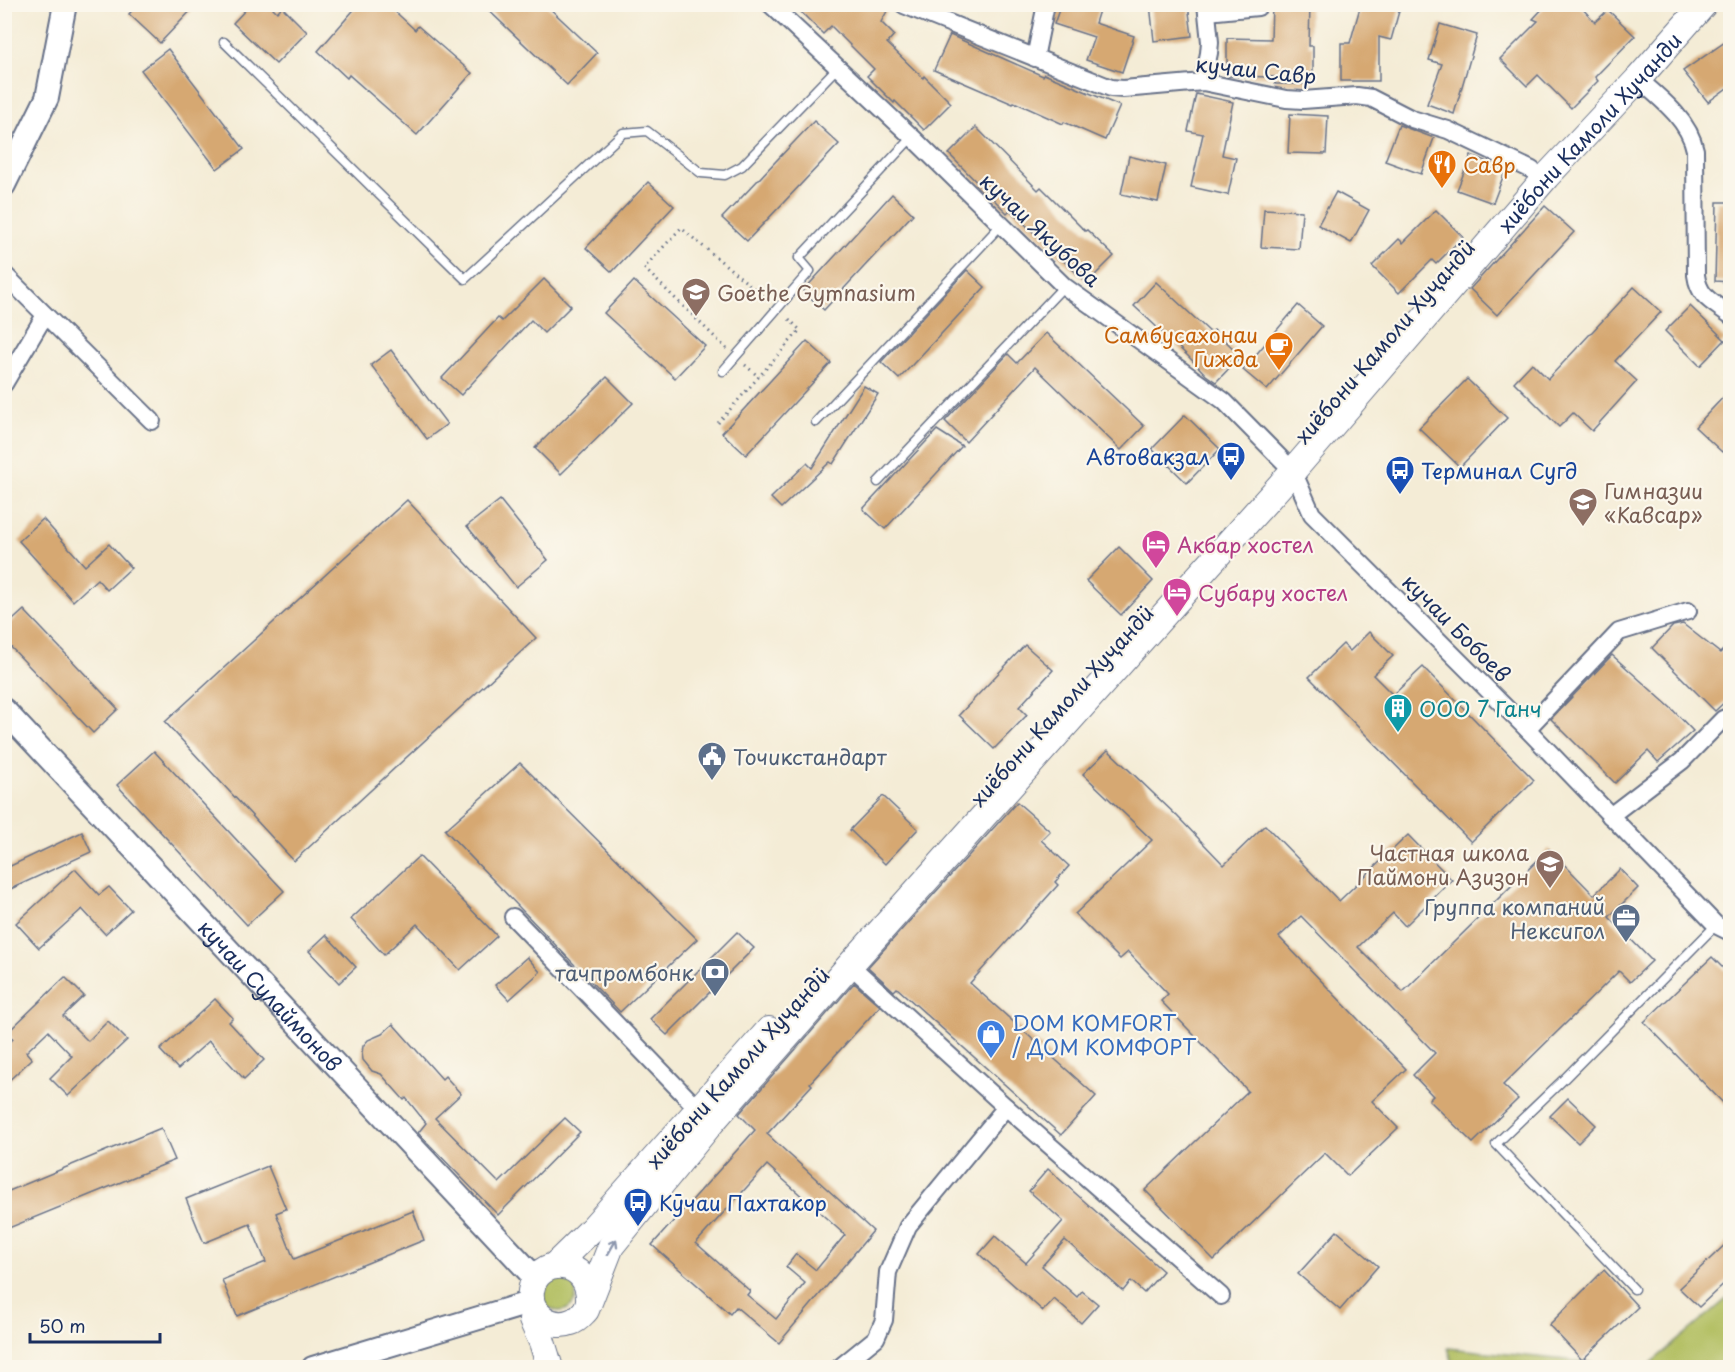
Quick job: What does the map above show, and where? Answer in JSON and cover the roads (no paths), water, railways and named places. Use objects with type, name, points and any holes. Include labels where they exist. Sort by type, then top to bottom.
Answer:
[{"type":"main road","points":[[4,185],[47,98],[65,4]]},
{"type":"main road","name":"хиёбони Камоли Хуҷандӣ","points":[[539,1290],[592,1229],[705,1115],[1287,465],[1532,170],[1684,4]]},
{"type":"main road","name":"хиёбони Камоли Хучанди","points":[[705,1115],[850,965],[1287,465],[1546,177],[1638,80],[1704,4]]},
{"type":"main road","name":"кучаи Сулаймонов","points":[[4,710],[539,1290]]},
{"type":"main road","points":[[552,1368],[571,1323],[586,1310],[611,1246],[705,1115]]},
{"type":"main road","points":[[313,1368],[539,1290],[563,1266],[581,1273],[587,1281],[590,1291],[589,1301]]},
{"type":"main road","points":[[539,1290],[542,1318],[551,1323],[571,1323]]},
{"type":"main road","points":[[539,1290],[532,1320],[552,1368]]},
{"type":"street","name":"кучаи Якубова","points":[[770,4],[912,137],[1064,286],[1224,401],[1287,465]]},
{"type":"street","points":[[1035,58],[1046,4]]},
{"type":"street","name":"кучаи Савр","points":[[904,5],[1111,88],[1203,82],[1286,99],[1357,96],[1371,98],[1412,119],[1448,130],[1532,170]]},
{"type":"street","points":[[1203,82],[1210,42],[1207,8],[1258,7]]},
{"type":"street","points":[[1638,80],[1656,95],[1687,128],[1692,138],[1695,150],[1698,287],[1704,296],[1731,315]]},
{"type":"street","points":[[4,274],[152,421]]},
{"type":"street","points":[[4,384],[45,315]]},
{"type":"street","name":"кучаи Бобоев","points":[[1287,465],[1312,514],[1723,928]]},
{"type":"street","points":[[1527,729],[1619,632],[1688,611]]},
{"type":"street","points":[[1610,816],[1682,761],[1723,719],[1731,716]]},
{"type":"street","points":[[513,917],[705,1115]]},
{"type":"street","points":[[850,965],[1006,1107],[1221,1296]]},
{"type":"street","points":[[839,1368],[876,1338],[884,1320],[888,1272],[908,1226],[1006,1107]]},
{"type":"lane","points":[[224,42],[465,279],[623,133],[647,131],[701,173],[725,175],[742,166],[837,68]]},
{"type":"lane","points":[[723,371],[810,271],[799,258],[912,137]]},
{"type":"lane","points":[[816,422],[1001,225]]},
{"type":"lane","points":[[878,482],[1064,286]]},
{"type":"lane","points":[[1634,1289],[1496,1144],[1723,928]]},
{"type":"place","name":"Савр","points":[[1442,190]]},
{"type":"place","name":"Goethe Gymnasium","points":[[696,318]]},
{"type":"place","name":"Самбусахонаи Гижда","points":[[1279,372]]},
{"type":"place","name":"Автовакзал","points":[[1231,482]]},
{"type":"place","name":"Терминал Сугд","points":[[1400,496]]},
{"type":"place","name":"Гимназии «Кавсар»","points":[[1583,528]]},
{"type":"place","name":"Акбар хостел","points":[[1156,570]]},
{"type":"place","name":"Субару хостел","points":[[1177,618]]},
{"type":"place","name":"ООО 7 Ганч","points":[[1398,734]]},
{"type":"place","name":"Точикстандарт","points":[[712,782]]},
{"type":"place","name":"Частная школа Паймони Азизон","points":[[1550,890]]},
{"type":"place","name":"Группа компаний Нексигол","points":[[1626,944]]},
{"type":"place","name":"тачпромбонк","points":[[715,998]]},
{"type":"place","name":"DOM KOMFORT / ДОМ КОМФОРТ","points":[[991,1060]]},
{"type":"place","name":"Кӯчаи Пахтакор","points":[[638,1228]]}]
